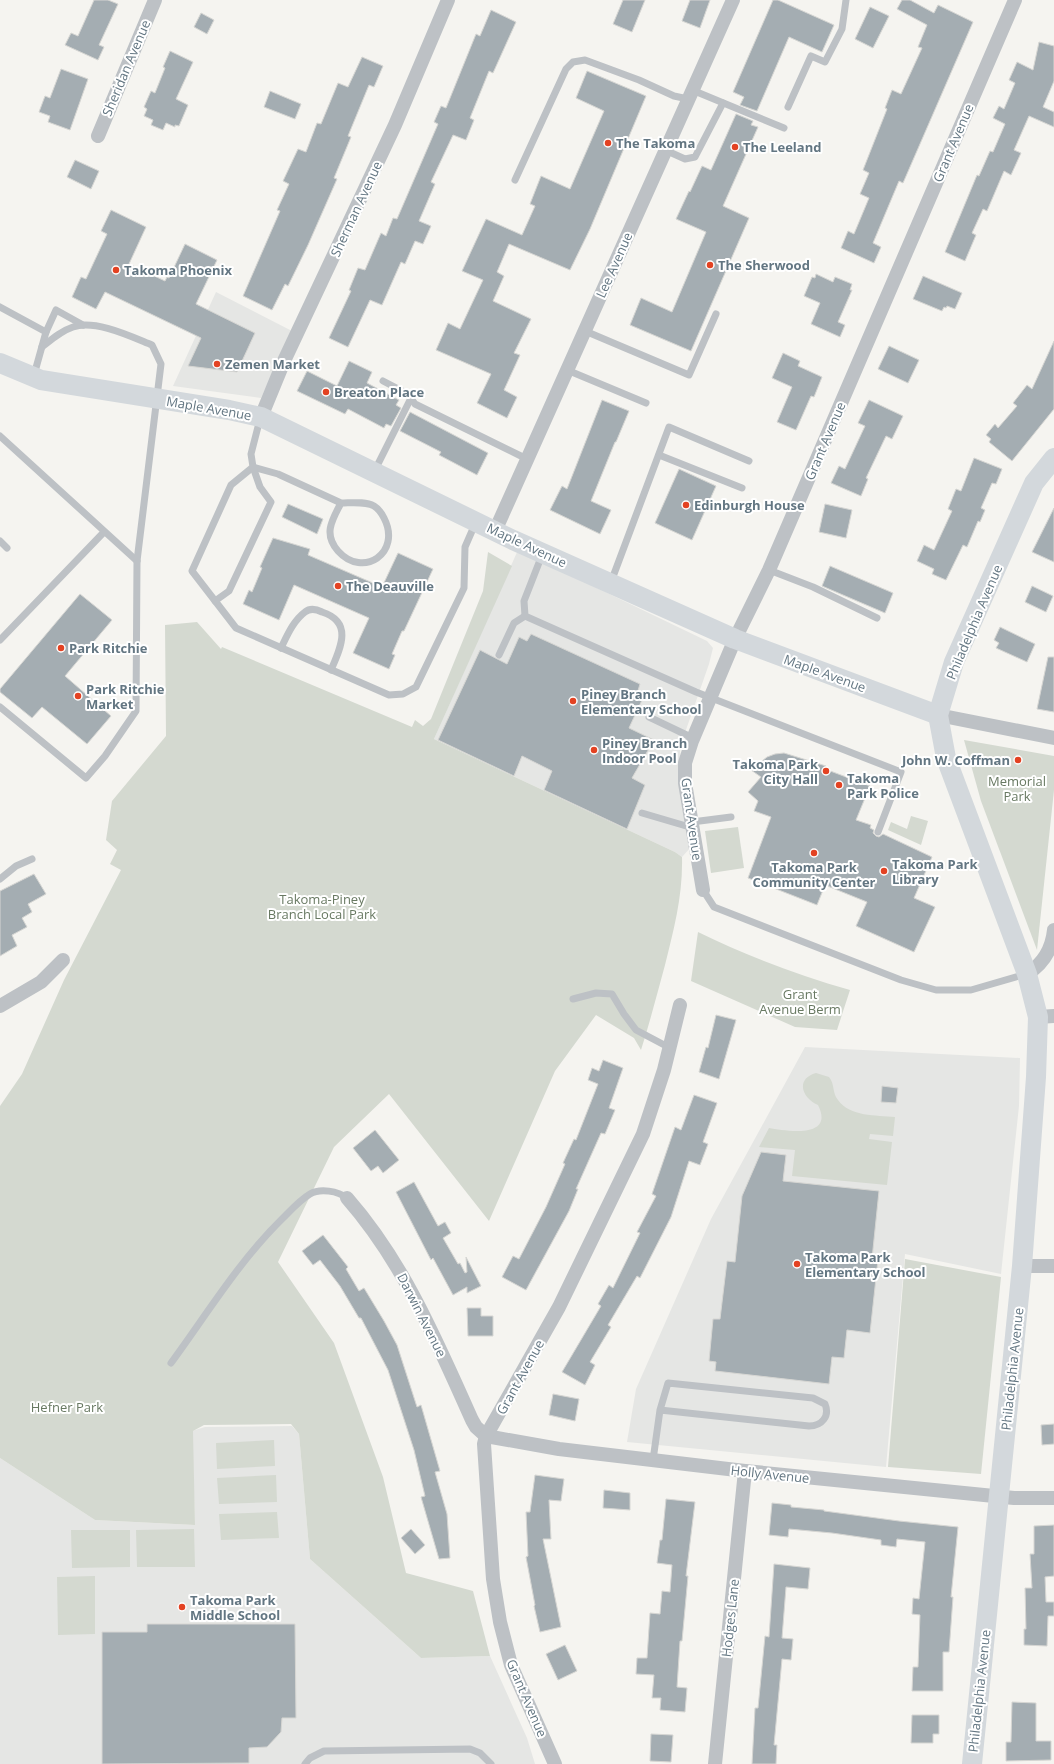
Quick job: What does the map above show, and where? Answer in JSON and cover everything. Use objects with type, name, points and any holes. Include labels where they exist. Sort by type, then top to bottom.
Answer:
[{"type":"main road","name":"Maple Avenue","points":[[0,363],[41,380],[229,410],[261,417],[475,522],[735,639],[938,716]]},
{"type":"main road","name":"Philadelphia Avenue","points":[[972,1764],[1022,1266],[1036,1077],[1046,1016],[1027,974],[946,758],[938,716],[954,662],[1034,483],[1054,458]]},
{"type":"street","name":"Sheridan Avenue","points":[[98,136],[155,0]]},
{"type":"street","name":"Sherman Avenue","points":[[261,417],[284,361],[395,125],[448,0]]},
{"type":"street","name":"Lee Avenue","points":[[495,531],[733,0]]},
{"type":"street","name":"Grant Avenue","points":[[703,890],[685,784],[685,763],[693,738],[735,639],[769,570],[1015,0]]},
{"type":"street","name":"Maple Avenue","points":[[938,716],[1054,738]]},
{"type":"street","points":[[1027,974],[1039,966],[1042,962],[1053,942],[1054,930]]},
{"type":"street","points":[[0,1006],[41,982],[63,960]]},
{"type":"street","name":"Grant Avenue","points":[[555,1764],[513,1671],[500,1622],[493,1579],[484,1444],[486,1436],[559,1307],[639,1141],[664,1070],[680,1005]]},
{"type":"street","name":"Darwin Avenue","points":[[347,1198],[375,1233],[407,1283],[435,1336],[472,1420],[476,1427],[486,1436]]},
{"type":"street","points":[[1022,1266],[1054,1266]]},
{"type":"street","name":"Holly Avenue","points":[[486,1436],[559,1449],[745,1471],[999,1496],[1054,1498]]},
{"type":"street","name":"Hodges Lane","points":[[715,1764],[745,1471]]},
{"type":"lane","points":[[788,107],[811,56],[825,62],[842,29],[846,0]]},
{"type":"lane","points":[[514,180],[566,69],[573,62],[585,60],[640,80],[674,96],[690,95],[723,103],[784,128]]},
{"type":"lane","points":[[665,150],[685,159],[695,157],[723,103]]},
{"type":"lane","points":[[0,307],[46,332]]},
{"type":"lane","points":[[0,707],[86,778],[104,756],[136,711],[137,561],[161,364],[152,345],[113,329],[83,324],[56,310],[46,332],[34,377]]},
{"type":"lane","points":[[584,331],[689,375],[716,314]]},
{"type":"lane","points":[[42,347],[64,331],[83,324]]},
{"type":"lane","points":[[567,370],[646,403]]},
{"type":"lane","points":[[383,381],[408,394],[415,404],[527,459]]},
{"type":"lane","points":[[374,472],[411,398]]},
{"type":"lane","points":[[215,601],[229,591],[271,502],[260,487],[252,467],[251,454],[261,417]]},
{"type":"lane","points":[[610,583],[669,427],[749,462]]},
{"type":"lane","points":[[0,436],[137,561]]},
{"type":"lane","points":[[659,455],[742,488]]},
{"type":"lane","points":[[252,467],[278,474],[341,503],[366,504],[375,506],[382,513],[388,526],[389,544],[381,556],[369,563],[356,562],[341,554],[332,544],[329,529],[341,503]]},
{"type":"lane","points":[[252,467],[231,485],[192,571],[236,628],[389,695],[403,694],[416,687],[464,588],[465,547],[475,522]]},
{"type":"lane","points":[[0,640],[104,532]]},
{"type":"lane","points":[[0,541],[7,548]]},
{"type":"lane","points":[[525,616],[524,601],[543,553]]},
{"type":"lane","points":[[769,570],[813,586],[877,618]]},
{"type":"lane","points":[[282,648],[291,627],[305,612],[315,609],[330,614],[342,626],[339,652],[331,670]]},
{"type":"lane","points":[[499,655],[514,623],[525,616]]},
{"type":"lane","points":[[525,616],[696,692],[710,696],[901,772],[878,832]]},
{"type":"lane","points":[[649,717],[693,738]]},
{"type":"lane","points":[[642,813],[693,825],[731,817]]},
{"type":"lane","points":[[0,879],[16,866],[32,859]]},
{"type":"lane","points":[[703,890],[714,907],[901,980],[936,990],[971,990],[1027,974]]},
{"type":"lane","points":[[573,999],[596,993],[612,994],[636,1030],[670,1048]]},
{"type":"lane","points":[[171,1363],[253,1249],[292,1209],[310,1193],[333,1191],[341,1193],[347,1198]]},
{"type":"lane","points":[[653,1460],[660,1410],[668,1383],[813,1398],[825,1404],[826,1417],[821,1423],[809,1426],[660,1410]]},
{"type":"lane","points":[[305,1764],[310,1758],[324,1752],[470,1749],[480,1753],[491,1764]]},
{"type":"shaded area","points":[[216,292],[292,331],[261,398],[173,386]]},
{"type":"shaded area","name":"Piney Branch Elementary School","points":[[518,550],[707,641],[713,648],[709,664],[680,747],[681,787],[691,847],[682,857],[675,852],[434,739]]},
{"type":"shaded area","name":"Takoma Park Elementary School","points":[[805,1047],[1020,1058],[1019,1106],[1001,1274],[905,1254],[886,1467],[627,1442],[636,1389],[711,1219]]},
{"type":"shaded area","name":"Takoma Park Middle School","points":[[292,1426],[299,1434],[310,1559],[421,1658],[490,1656],[527,1738],[535,1764],[0,1764],[0,1458],[95,1520],[195,1525],[192,1431],[205,1427]]},
{"type":"green space","name":"Takoma-Piney Branch Local Park","points":[[488,552],[512,566],[434,739],[675,852],[682,857],[682,871],[672,938],[641,1050],[634,1038],[596,1015],[555,1071],[489,1221],[389,1094],[334,1147],[278,1262],[334,1343],[383,1477],[406,1573],[473,1591],[490,1656],[421,1658],[310,1559],[299,1434],[291,1424],[204,1425],[193,1431],[195,1525],[95,1520],[0,1458],[0,1106],[22,1074],[64,980],[121,870],[110,864],[117,850],[106,840],[112,801],[166,736],[165,625],[197,622],[221,649],[222,647],[412,727],[415,720],[423,726],[431,719],[483,591]]},
{"type":"green space","name":"Memorial Park","points":[[964,740],[1054,756],[1054,790],[1037,950],[981,801]]},
{"type":"green space","points":[[911,816],[928,821],[921,845],[888,830],[891,822],[907,829]]},
{"type":"green space","points":[[738,827],[744,868],[711,873],[705,831]]},
{"type":"green space","name":"Grant Avenue Berm","points":[[698,932],[773,964],[850,990],[837,1030],[795,1027],[691,981]]},
{"type":"green space","points":[[816,1073],[829,1077],[836,1097],[843,1106],[849,1110],[864,1114],[895,1117],[893,1136],[870,1134],[869,1139],[892,1142],[887,1185],[792,1176],[795,1150],[759,1147],[769,1128],[796,1131],[814,1128],[820,1123],[821,1116],[818,1105],[808,1098],[803,1089],[805,1080],[809,1076]]},
{"type":"green space","points":[[905,1259],[1001,1277],[981,1474],[888,1467]]},
{"type":"green space","points":[[274,1440],[275,1466],[217,1469],[216,1443]]},
{"type":"green space","points":[[276,1475],[277,1502],[219,1504],[217,1478]]},
{"type":"green space","points":[[277,1512],[279,1538],[221,1540],[219,1514]]},
{"type":"green space","points":[[194,1529],[195,1567],[137,1567],[136,1530]]},
{"type":"green space","points":[[71,1530],[130,1530],[130,1567],[72,1568]]},
{"type":"green space","points":[[95,1576],[95,1634],[58,1635],[57,1577]]},
{"type":"building","points":[[94,0],[108,0],[118,4],[99,45],[104,47],[98,60],[65,45],[71,33],[78,36]]},
{"type":"building","points":[[623,0],[645,0],[632,32],[613,24]]},
{"type":"building","points":[[690,0],[710,0],[700,28],[682,21]]},
{"type":"building","points":[[773,0],[778,0],[834,25],[822,52],[789,37],[757,111],[740,105],[744,97],[733,92]]},
{"type":"building","points":[[902,0],[910,0],[934,13],[938,5],[973,22],[903,183],[899,181],[873,243],[881,247],[874,263],[841,248],[848,231],[854,234],[869,198],[860,194],[869,173],[863,170],[887,109],[885,108],[892,90],[901,94],[922,48],[918,47],[927,25],[897,9]]},
{"type":"building","points":[[870,7],[889,16],[873,48],[855,39]]},
{"type":"building","points":[[491,10],[516,22],[493,73],[489,71],[470,118],[474,120],[466,140],[453,135],[431,182],[435,184],[419,221],[431,226],[423,244],[415,241],[405,264],[401,262],[382,305],[370,300],[348,347],[329,338],[351,291],[349,290],[358,268],[365,270],[381,233],[386,236],[393,218],[397,219],[438,124],[434,122],[441,106],[446,108],[476,34],[480,36]]},
{"type":"building","points":[[201,13],[214,20],[207,34],[194,27]]},
{"type":"building","points":[[1039,42],[1054,46],[1054,81],[1043,107],[1054,112],[1054,127],[1029,116],[1014,150],[1021,153],[1011,175],[1004,171],[987,211],[983,209],[972,233],[976,235],[965,261],[945,252],[977,175],[979,176],[990,151],[993,152],[1005,124],[993,118],[999,106],[1004,109],[1015,83],[1009,80],[1017,62],[1033,70]]},
{"type":"building","points":[[170,51],[193,62],[176,99],[188,105],[179,126],[175,125],[175,127],[166,123],[163,130],[151,125],[153,120],[144,116],[147,109],[144,107],[151,91],[155,93],[165,68],[163,67]]},
{"type":"building","points":[[362,57],[383,66],[374,87],[369,85],[348,136],[351,137],[334,178],[337,179],[308,245],[288,286],[285,284],[272,310],[243,296],[280,211],[277,210],[289,184],[283,181],[298,149],[306,152],[317,123],[321,124],[338,83],[348,87]]},
{"type":"building","points":[[61,69],[88,79],[70,130],[48,122],[50,116],[39,112],[45,96],[50,98]]},
{"type":"building","points":[[587,71],[646,96],[590,229],[570,270],[509,244],[497,272],[504,276],[493,301],[531,319],[514,353],[520,355],[504,390],[517,397],[507,418],[477,403],[491,374],[436,350],[448,323],[460,329],[483,280],[462,271],[486,219],[522,235],[535,206],[530,204],[541,176],[570,189],[604,111],[576,98]]},
{"type":"building","points":[[270,91],[301,104],[295,119],[264,107]]},
{"type":"building","name":"The Sherwood","points":[[736,114],[753,121],[751,125],[758,127],[723,206],[749,218],[691,351],[630,325],[641,298],[672,312],[706,232],[676,219],[702,166],[711,170]]},
{"type":"building","points":[[75,160],[99,171],[91,189],[67,177]]},
{"type":"building","name":"Takoma Phoenix","points":[[111,210],[146,227],[129,264],[165,281],[167,277],[169,278],[185,244],[217,260],[196,304],[255,333],[237,372],[188,366],[201,338],[105,292],[96,309],[72,297],[81,277],[86,279],[107,234],[101,231]]},
{"type":"building","points":[[816,274],[833,282],[835,277],[852,284],[850,290],[852,290],[838,322],[845,325],[840,337],[811,324],[820,303],[804,296],[812,277],[815,278]]},
{"type":"building","points":[[923,276],[962,293],[955,309],[947,306],[946,308],[944,307],[942,311],[913,299]]},
{"type":"building","points":[[1054,341],[1054,409],[1012,461],[989,442],[991,439],[986,435],[995,424],[998,428],[1017,406],[1013,403],[1027,385],[1032,389]]},
{"type":"building","points":[[889,346],[919,360],[908,383],[878,369]]},
{"type":"building","points":[[783,353],[800,361],[798,366],[822,377],[814,397],[811,396],[796,430],[777,422],[792,387],[772,378]]},
{"type":"building","points":[[349,361],[372,372],[367,383],[399,400],[396,405],[401,408],[391,426],[386,424],[384,428],[348,409],[345,414],[297,391],[307,371],[337,386]]},
{"type":"building","points":[[602,400],[629,411],[591,501],[611,510],[600,534],[550,510],[562,486],[567,489]]},
{"type":"building","points":[[869,400],[903,416],[892,439],[886,436],[866,478],[868,479],[861,496],[831,483],[839,466],[845,469],[865,426],[858,423]]},
{"type":"building","points":[[410,412],[488,453],[477,475],[439,455],[441,452],[400,431]]},
{"type":"building","points":[[974,458],[1002,469],[996,484],[992,483],[981,508],[985,510],[980,522],[978,521],[967,547],[963,545],[946,580],[932,574],[934,569],[917,561],[924,545],[934,550],[952,511],[948,509],[956,489],[961,491]]},
{"type":"building","name":"Edinburgh House","points":[[679,469],[716,486],[692,540],[655,523]]},
{"type":"building","points":[[288,504],[323,519],[317,534],[282,517]]},
{"type":"building","points":[[825,504],[852,510],[846,538],[819,532]]},
{"type":"building","points":[[1054,508],[1054,562],[1032,552]]},
{"type":"building","name":"The Deauville","points":[[273,538],[310,549],[308,555],[382,587],[398,553],[433,569],[404,631],[402,631],[392,654],[395,655],[389,669],[353,653],[369,618],[294,585],[279,620],[243,604],[249,590],[252,592],[262,568],[260,567]]},
{"type":"building","points":[[830,566],[893,593],[885,613],[822,586]]},
{"type":"building","points":[[1032,586],[1053,596],[1046,612],[1025,602]]},
{"type":"building","name":"Park Ritchie","points":[[80,594],[112,620],[65,676],[111,716],[87,744],[42,707],[32,718],[0,692],[0,689]]},
{"type":"building","points":[[1000,627],[1035,644],[1027,662],[996,648],[999,643],[994,640]]},
{"type":"building","points":[[531,634],[640,684],[637,694],[643,698],[629,728],[654,740],[632,778],[645,785],[627,829],[544,790],[552,771],[522,756],[514,776],[438,740],[480,650],[507,664],[519,637],[527,641]]},
{"type":"building","points":[[1048,657],[1054,657],[1054,712],[1037,709]]},
{"type":"building","name":"Takoma Park Community Center","points":[[784,753],[826,766],[825,769],[870,786],[856,820],[871,825],[870,828],[874,830],[873,833],[876,836],[879,837],[883,834],[932,857],[914,898],[935,907],[914,952],[856,926],[867,902],[825,885],[817,905],[748,878],[771,817],[754,811],[758,801],[748,792],[761,777],[751,770],[767,757]]},
{"type":"building","points":[[34,874],[46,894],[28,904],[32,912],[22,918],[27,927],[12,935],[17,946],[0,956],[0,891]]},
{"type":"building","points":[[716,1015],[736,1020],[719,1079],[699,1072],[706,1047],[708,1048]]},
{"type":"building","points":[[603,1060],[623,1068],[609,1108],[615,1110],[605,1134],[601,1133],[576,1189],[578,1189],[569,1211],[526,1290],[502,1277],[513,1256],[519,1259],[546,1207],[565,1164],[563,1163],[574,1139],[576,1140],[598,1084],[588,1080],[592,1068],[599,1071]]},
{"type":"building","points":[[882,1086],[898,1088],[896,1103],[881,1102]]},
{"type":"building","points":[[694,1095],[717,1103],[703,1142],[708,1144],[700,1165],[689,1161],[671,1217],[640,1278],[637,1276],[608,1325],[611,1327],[590,1362],[595,1365],[585,1385],[562,1372],[601,1306],[598,1304],[609,1285],[613,1288],[640,1233],[637,1232],[656,1196],[652,1194],[675,1127],[681,1130]]},
{"type":"building","points":[[375,1130],[399,1160],[383,1173],[378,1166],[371,1171],[353,1148]]},
{"type":"building","points":[[761,1152],[786,1155],[783,1181],[879,1191],[872,1259],[878,1260],[870,1333],[847,1330],[844,1358],[832,1357],[829,1384],[715,1371],[716,1362],[709,1361],[713,1319],[720,1319],[727,1261],[735,1262],[742,1196]]},
{"type":"building","points":[[414,1182],[438,1226],[445,1222],[451,1233],[443,1238],[458,1264],[460,1263],[465,1273],[467,1272],[466,1257],[481,1286],[467,1293],[467,1287],[453,1295],[433,1258],[431,1260],[396,1192]]},
{"type":"building","points":[[323,1235],[348,1267],[346,1269],[359,1291],[364,1288],[384,1321],[397,1345],[417,1407],[421,1405],[440,1471],[435,1472],[447,1514],[450,1558],[439,1559],[421,1497],[425,1496],[414,1450],[388,1370],[361,1318],[359,1318],[340,1286],[320,1260],[313,1265],[302,1251]]},
{"type":"building","points":[[467,1308],[481,1308],[481,1316],[493,1316],[493,1336],[468,1336]]},
{"type":"building","points":[[553,1394],[579,1399],[575,1421],[549,1415]]},
{"type":"building","points":[[1054,1424],[1054,1444],[1042,1445],[1041,1425]]},
{"type":"building","points":[[535,1475],[564,1479],[561,1501],[549,1500],[551,1539],[543,1539],[561,1627],[540,1632],[526,1557],[528,1556],[526,1512],[530,1512]]},
{"type":"building","points":[[604,1490],[630,1493],[630,1510],[603,1508]]},
{"type":"building","points":[[666,1499],[695,1502],[686,1576],[688,1576],[682,1641],[680,1641],[677,1687],[687,1688],[685,1712],[660,1710],[661,1698],[652,1698],[654,1675],[636,1674],[637,1658],[647,1658],[650,1613],[660,1614],[662,1591],[670,1592],[672,1565],[657,1563],[660,1540],[662,1540]]},
{"type":"building","points":[[772,1503],[791,1505],[791,1507],[824,1510],[899,1521],[958,1527],[951,1597],[953,1597],[949,1652],[943,1652],[943,1691],[912,1691],[913,1667],[918,1667],[920,1615],[912,1614],[913,1598],[919,1599],[925,1542],[897,1539],[896,1547],[881,1545],[881,1540],[789,1529],[788,1537],[769,1535]]},
{"type":"building","points":[[1054,1525],[1054,1576],[1045,1577],[1046,1602],[1054,1602],[1054,1616],[1048,1616],[1047,1646],[1024,1645],[1024,1629],[1026,1629],[1025,1588],[1032,1588],[1030,1554],[1034,1554],[1034,1526]]},
{"type":"building","points":[[411,1529],[425,1545],[415,1554],[401,1538]]},
{"type":"building","points":[[774,1564],[810,1568],[808,1589],[786,1587],[782,1638],[793,1639],[791,1660],[782,1659],[774,1745],[777,1745],[776,1764],[752,1764],[755,1708],[758,1708],[765,1636],[769,1637]]},
{"type":"building","name":"Takoma Park Middle School","points":[[147,1624],[295,1624],[296,1718],[282,1718],[281,1732],[267,1747],[249,1748],[249,1763],[102,1764],[102,1632],[147,1632]]},
{"type":"building","points":[[565,1645],[577,1671],[558,1680],[546,1654]]},
{"type":"building","points":[[1012,1702],[1036,1703],[1036,1741],[1051,1741],[1051,1760],[1006,1761],[1006,1742],[1011,1742]]},
{"type":"building","points":[[912,1715],[939,1715],[939,1734],[933,1734],[933,1743],[911,1743]]},
{"type":"building","points":[[651,1734],[673,1735],[671,1762],[650,1761]]},
{"type":"place","name":"The Takoma","points":[[608,143]]},
{"type":"place","name":"The Leeland","points":[[735,147]]},
{"type":"place","name":"The Sherwood","points":[[710,265]]},
{"type":"place","name":"Takoma Phoenix","points":[[116,270]]},
{"type":"place","name":"Zemen Market","points":[[217,364]]},
{"type":"place","name":"Breaton Place","points":[[326,392]]},
{"type":"place","name":"Edinburgh House","points":[[686,505]]},
{"type":"place","name":"The Deauville","points":[[338,586]]},
{"type":"place","name":"Park Ritchie","points":[[61,648]]},
{"type":"place","name":"Park Ritchie Market","points":[[78,696]]},
{"type":"place","name":"Piney Branch Elementary School","points":[[573,701]]},
{"type":"place","name":"Piney Branch Indoor Pool","points":[[594,750]]},
{"type":"place","name":"John W. Coffman","points":[[1018,760]]},
{"type":"place","name":"Takoma Park City Hall","points":[[826,771]]},
{"type":"place","name":"Takoma Park Police","points":[[839,785]]},
{"type":"place","name":"Takoma Park Community Center","points":[[814,853]]},
{"type":"place","name":"Takoma Park Library","points":[[884,871]]},
{"type":"place","name":"Takoma Park Elementary School","points":[[797,1264]]},
{"type":"place","name":"Takoma Park Middle School","points":[[182,1607]]},
{"type":"park label","name":"Hefner Park","points":[[67,1407]]}]
